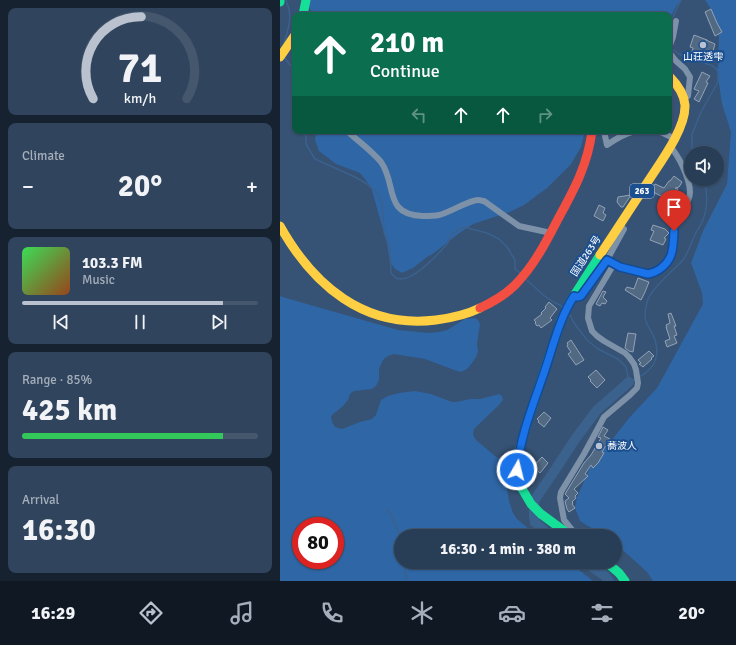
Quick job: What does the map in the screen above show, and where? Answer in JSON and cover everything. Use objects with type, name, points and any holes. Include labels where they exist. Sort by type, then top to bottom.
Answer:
[{"type":"highway","points":[[304,12],[306,0]]},
{"type":"highway","points":[[280,57],[292,40]]},
{"type":"highway","points":[[672,79],[681,90],[684,97]]},
{"type":"highway","name":"国道263号","points":[[562,529],[537,510],[528,500],[521,487],[517,470],[518,455],[527,423],[561,321],[572,299],[675,139],[682,126],[685,108],[684,97]]},
{"type":"highway","points":[[280,226],[284,235],[313,274],[339,297],[357,308],[376,316],[406,322],[432,322],[453,318],[491,302],[505,293],[521,278],[542,251],[577,184],[586,161],[591,134]]},
{"type":"highway","points":[[614,569],[625,581]]},
{"type":"street","points":[[298,0],[303,12]]},
{"type":"street","points":[[672,41],[676,20]]},
{"type":"street","points":[[672,56],[685,69],[690,77],[688,96],[684,97]]},
{"type":"street","points":[[350,134],[381,162],[386,171],[394,201],[406,213],[413,216],[439,215],[478,200],[484,202],[519,226],[551,233]]},
{"type":"street","points":[[605,134],[607,145],[626,134]]},
{"type":"street","points":[[666,134],[675,139]]},
{"type":"street","points":[[607,260],[620,267],[648,274],[658,271],[665,266],[669,260],[672,252],[676,221],[678,215],[688,202],[690,193],[684,170],[674,151],[670,147]]},
{"type":"street","points":[[572,299],[581,296],[607,260],[624,229],[619,225]]},
{"type":"street","points":[[572,529],[564,520],[560,498],[561,492],[604,417],[637,388],[638,383],[636,370],[632,361],[625,353],[597,336],[592,330],[588,318],[589,306],[614,264]]},
{"type":"shaded area","points":[[306,0],[682,0],[677,5],[672,14],[672,12],[312,12]]},
{"type":"shaded area","points":[[705,0],[736,0],[736,581],[653,581],[647,572],[622,549],[622,529],[593,529],[580,521],[575,508],[577,497],[590,468],[629,418],[657,388],[703,304],[702,293],[691,263],[703,231],[727,184],[731,132],[722,104],[717,70],[719,61],[719,38],[717,23]]},
{"type":"shaded area","points":[[316,134],[584,134],[581,147],[571,164],[547,188],[524,205],[510,212],[473,224],[413,268],[402,273],[395,269],[390,262],[387,244],[371,187],[360,173],[336,164],[319,151],[315,140]]},
{"type":"shaded area","points":[[280,296],[398,330],[429,333],[439,332],[447,330],[465,319],[475,318],[480,324],[477,344],[478,351],[476,357],[467,369],[461,372],[425,359],[394,354],[388,356],[383,360],[379,369],[379,380],[376,386],[372,389],[354,391],[350,394],[348,400],[343,406],[331,416],[332,422],[335,427],[342,429],[372,419],[376,415],[381,400],[399,393],[415,391],[431,394],[452,402],[480,399],[499,394],[502,396],[503,400],[474,429],[473,435],[476,440],[495,456],[508,464],[510,471],[507,489],[509,501],[513,513],[517,519],[529,529],[394,529],[394,569],[578,569],[593,581],[280,581]]},
{"type":"building","points":[[711,9],[722,32],[715,36],[705,12]]},
{"type":"building","name":"山荘透雫","points":[[694,35],[715,44],[711,58],[692,52],[693,48],[690,47]]},
{"type":"building","points":[[702,72],[710,76],[706,82],[708,83],[699,102],[694,99],[699,91],[694,89]]},
{"type":"building","points":[[674,176],[682,182],[679,187],[675,188],[678,189],[673,196],[666,192],[663,197],[651,191],[655,184],[664,188]]},
{"type":"building","points":[[631,195],[623,207],[621,207],[617,202],[618,197]]},
{"type":"building","points":[[599,205],[605,208],[603,213],[606,215],[603,221],[594,216]]},
{"type":"building","points":[[653,225],[665,229],[669,233],[664,238],[666,239],[663,245],[650,240],[654,231],[651,230]]},
{"type":"building","points":[[638,278],[649,282],[641,300],[625,290],[627,287],[634,289]]},
{"type":"building","points":[[603,291],[606,292],[603,297],[607,301],[605,304],[602,303],[600,306],[596,304]]},
{"type":"building","points":[[549,302],[557,309],[550,318],[552,320],[541,328],[539,325],[537,326],[534,320],[542,314],[541,313]]},
{"type":"building","points":[[671,313],[676,326],[674,326],[677,335],[674,336],[677,343],[667,347],[665,341],[670,339],[666,325],[670,323],[668,314]]},
{"type":"building","points":[[628,333],[636,334],[633,352],[625,348]]},
{"type":"building","points":[[571,340],[584,360],[576,365],[568,354],[571,352],[567,346],[567,343]]},
{"type":"building","points":[[649,351],[654,356],[643,367],[639,364],[641,363],[638,360]]},
{"type":"building","points":[[596,370],[605,380],[597,388],[588,377]]},
{"type":"building","points":[[544,412],[551,418],[544,427],[538,422],[539,421],[537,419]]},
{"type":"building","points":[[603,427],[608,430],[604,436],[610,439],[602,452],[604,453],[598,463],[593,468],[591,465],[585,474],[588,476],[574,489],[578,493],[572,502],[575,508],[569,512],[565,501],[569,498],[565,494],[601,438],[598,437]]},
{"type":"building","points":[[542,457],[548,463],[540,473],[533,467]]},
{"type":"waterway","points":[[284,43],[289,27],[290,16],[286,0]]},
{"type":"waterway","points":[[672,19],[681,0]]},
{"type":"waterway","points":[[672,49],[679,54],[713,66],[718,71],[718,82],[701,112],[692,134],[692,146]]},
{"type":"waterway","points":[[285,58],[292,67]]},
{"type":"waterway","points":[[306,134],[306,144],[315,159],[355,177],[367,184],[376,192],[382,202],[384,232],[390,248],[391,273],[395,278],[402,279],[416,273],[443,249],[448,243],[451,235],[464,227],[487,233],[499,239],[507,247],[515,260],[515,269],[520,273]]},
{"type":"waterway","points":[[639,377],[645,374],[653,366],[657,355],[654,337],[645,318],[647,302],[656,287],[684,258],[705,213],[707,202],[705,186]]},
{"type":"waterway","points":[[527,280],[543,295],[563,308]]},
{"type":"waterway","points":[[570,315],[587,340],[598,349],[618,359],[626,367],[629,382],[635,379]]},
{"type":"waterway","points":[[542,529],[535,522],[534,501],[576,438],[597,410],[629,382]]},
{"type":"waterway","points":[[388,510],[397,529]]},
{"type":"waterway","points":[[404,569],[407,581]]},
{"type":"waterway","points":[[595,569],[609,581]]},
{"type":"traffic: fast","points":[[304,12],[306,0]]},
{"type":"traffic: fast","points":[[561,529],[541,514],[531,504],[521,487],[517,471],[518,455],[527,423],[561,321],[570,302],[600,255]]},
{"type":"traffic: fast","points":[[614,569],[625,581]]},
{"type":"traffic: slow","points":[[280,57],[292,39]]},
{"type":"traffic: slow","points":[[600,255],[669,150],[681,126],[685,105],[680,89],[672,79]]},
{"type":"traffic: slow","points":[[280,226],[308,267],[325,284],[343,298],[364,310],[386,317],[410,321],[447,318],[480,308]]},
{"type":"traffic: jam","points":[[480,308],[499,298],[511,289],[522,278],[539,254],[570,198],[580,176],[584,166],[592,134]]},
{"type":"place","name":"山荘透雫","points":[[703,45]]},
{"type":"place","name":"蕎波人","points":[[599,446]]},
{"type":"route","points":[[517,470],[518,455],[527,423],[561,321],[570,302],[574,296],[581,296],[607,260],[620,267],[648,274],[658,271],[665,266],[669,260],[672,252],[674,231]]}]
